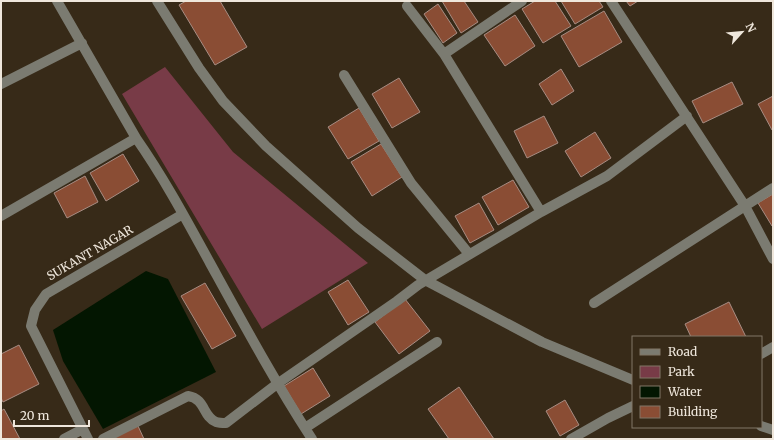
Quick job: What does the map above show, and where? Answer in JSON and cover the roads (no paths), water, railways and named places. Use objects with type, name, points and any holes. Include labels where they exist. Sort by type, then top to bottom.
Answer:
[{"type":"street","points":[[57,1],[136,138],[150,157],[183,214],[277,384],[312,439]]},
{"type":"street","points":[[157,1],[198,68],[223,101],[266,146],[358,228],[425,280],[542,342],[632,380]]},
{"type":"street","points":[[444,54],[522,1]]},
{"type":"street","points":[[611,1],[745,206],[773,259]]},
{"type":"street","points":[[407,6],[444,54],[541,212]]},
{"type":"street","points":[[1,84],[82,43]]},
{"type":"street","points":[[344,75],[411,183],[469,254]]},
{"type":"street","points":[[103,439],[188,396],[194,397],[200,402],[210,417],[216,422],[226,423],[277,384],[425,280],[541,212],[607,176],[687,116]]},
{"type":"street","points":[[1,216],[136,138]]},
{"type":"street","points":[[594,303],[773,188]]},
{"type":"street","name":"SUKANT NAGAR","points":[[88,439],[31,326],[35,310],[46,294],[183,214]]},
{"type":"street","points":[[304,428],[437,342]]},
{"type":"street","points":[[762,353],[773,347]]},
{"type":"street","points":[[571,439],[632,406]]},
{"type":"street","points":[[762,426],[773,430]]},
{"type":"street","points":[[64,439],[83,429]]},
{"type":"water","points":[[146,271],[168,279],[216,372],[103,429],[63,361],[53,330]]}]
